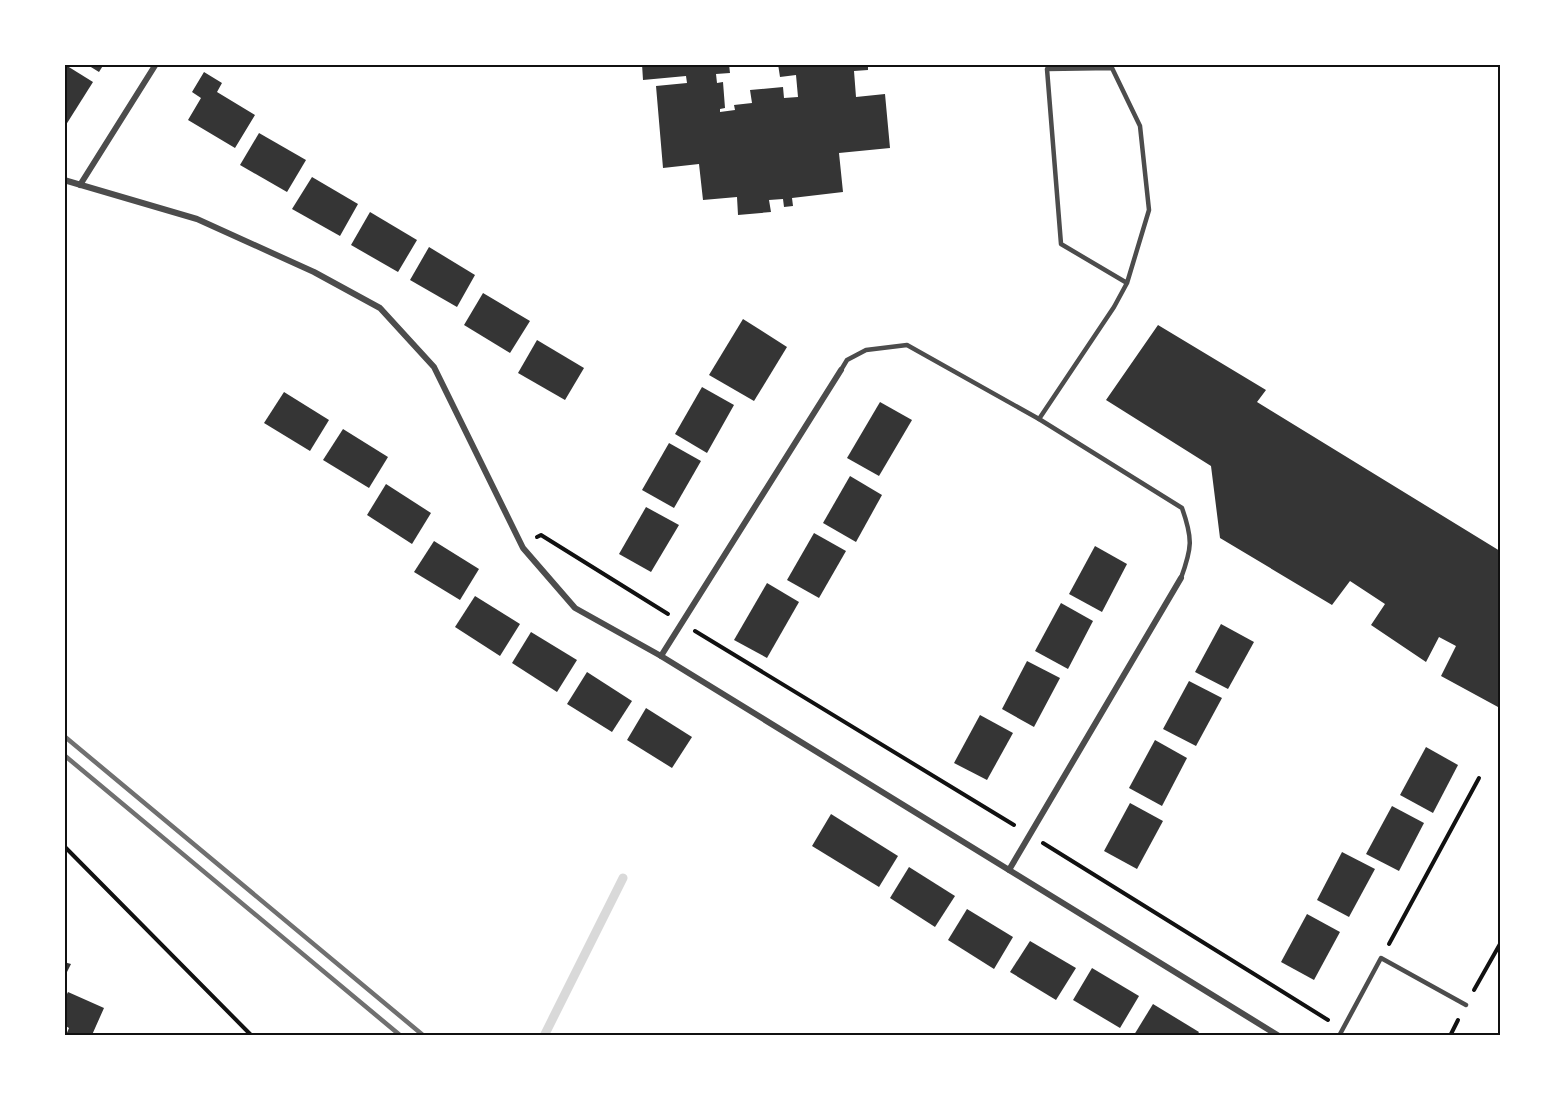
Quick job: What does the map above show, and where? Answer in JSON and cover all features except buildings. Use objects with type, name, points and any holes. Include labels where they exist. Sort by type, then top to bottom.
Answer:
[{"type":"street","points":[[80,185],[156,64]]},
{"type":"street","points":[[64,180],[197,219],[314,272],[380,308],[434,367],[523,548],[575,608],[661,656],[1279,1035]]},
{"type":"street","points":[[661,656],[841,370]]},
{"type":"street","points":[[1009,870],[1181,578]]},
{"type":"lane","points":[[1039,419],[1128,283],[1149,210],[1140,126],[1112,68],[1047,69],[1061,244],[1128,283]]},
{"type":"lane","points":[[841,370],[846,360],[866,350],[907,345],[1039,419],[1182,508],[1189,529],[1191,552],[1181,578]]},
{"type":"lane","points":[[1339,1035],[1381,958],[1466,1005]]},
{"type":"path","points":[[523,548],[540,535],[1342,1029]]},
{"type":"path","points":[[1381,958],[1479,778]]},
{"type":"path","points":[[64,846],[252,1035]]},
{"type":"waterway","points":[[544,1036],[623,878]]},
{"type":"railway","points":[[64,736],[424,1036]]},
{"type":"railway","points":[[64,755],[401,1036]]}]
